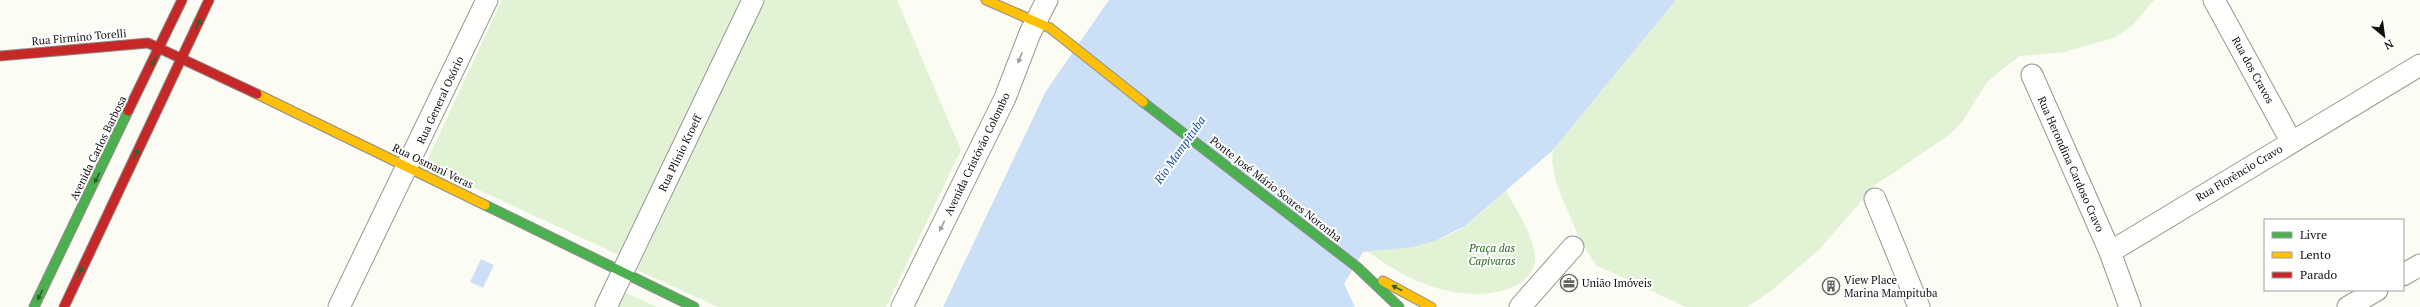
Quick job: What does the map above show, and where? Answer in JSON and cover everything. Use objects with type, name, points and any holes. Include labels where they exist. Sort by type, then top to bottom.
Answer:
[{"type":"street","name":"Avenida Carlos Barbosa","points":[[34,307],[182,0]]},
{"type":"street","points":[[64,307],[209,0]]},
{"type":"street","name":"Rua General Osório","points":[[339,307],[408,167],[487,0]]},
{"type":"street","name":"Rua Plínio Kroeff","points":[[606,307],[753,0]]},
{"type":"street","name":"Ponte José Mário Soares Noronha","points":[[986,0],[1056,32],[1067,43],[1357,267]]},
{"type":"street","name":"Avenida Cristóvão Colombo","points":[[902,307],[1005,98],[1036,22],[1047,0]]},
{"type":"street","name":"Rua dos Cravos","points":[[2214,0],[2291,141]]},
{"type":"street","name":"Rua Firmino Torelli","points":[[0,56],[148,43],[160,47]]},
{"type":"street","name":"Rua Osmani Veras","points":[[160,47],[694,307]]},
{"type":"street","name":"Rua Florêncio Cravo","points":[[2110,252],[2291,141],[2420,65]]},
{"type":"street","name":"Rua Herondina Cardoso Cravo","points":[[2032,76],[2110,252]]},
{"type":"street","points":[[1875,199],[1919,307]]},
{"type":"street","points":[[1520,307],[1573,247]]},
{"type":"street","points":[[2110,252],[2130,307]]},
{"type":"street","points":[[2404,274],[2420,265]]},
{"type":"street","points":[[1357,267],[1399,307]]},
{"type":"street","points":[[1357,267],[1431,307]]},
{"type":"street","points":[[2348,307],[2375,291]]},
{"type":"green space","points":[[502,0],[740,0],[621,256],[425,165]]},
{"type":"green space","points":[[764,0],[897,0],[961,150],[886,307],[718,307],[637,270]]},
{"type":"green space","points":[[1676,0],[2154,0],[2132,26],[2114,38],[2064,52],[2020,56],[2009,64],[1987,82],[1962,122],[1949,135],[1874,186],[1819,250],[1771,291],[1747,307],[1686,307],[1596,265],[1580,240],[1556,183],[1552,160],[1553,150]]},
{"type":"green space","name":"Praça das Capivaras","points":[[1506,191],[1528,231],[1534,248],[1535,257],[1534,266],[1530,274],[1516,286],[1497,292],[1477,294],[1458,293],[1419,282],[1383,263],[1367,251],[1418,245],[1443,238],[1465,226]]},
{"type":"green space","points":[[624,292],[657,307],[617,307]]},
{"type":"water","name":"Rio Mampituba","points":[[1109,0],[1676,0],[1553,150],[1465,226],[1435,241],[1413,247],[1363,252],[1344,284],[1355,307],[943,307],[1046,91]]},
{"type":"water","points":[[481,259],[494,265],[483,288],[470,282]]},
{"type":"traffic: fast","points":[[1143,102],[1357,267],[1399,307]]},
{"type":"traffic: fast","points":[[34,307],[128,111]]},
{"type":"traffic: fast","points":[[485,205],[694,307]]},
{"type":"traffic: slow","points":[[986,0],[1050,28],[1143,102]]},
{"type":"traffic: slow","points":[[257,94],[485,205]]},
{"type":"traffic: slow","points":[[1383,281],[1431,307]]},
{"type":"traffic: jam","points":[[128,111],[182,0]]},
{"type":"traffic: jam","points":[[64,307],[209,0]]},
{"type":"traffic: jam","points":[[0,56],[148,43],[257,94]]},
{"type":"place","name":"União Imóveis","points":[[1569,283]]},
{"type":"place","name":"View Place Marina Mampituba","points":[[1831,286]]}]
